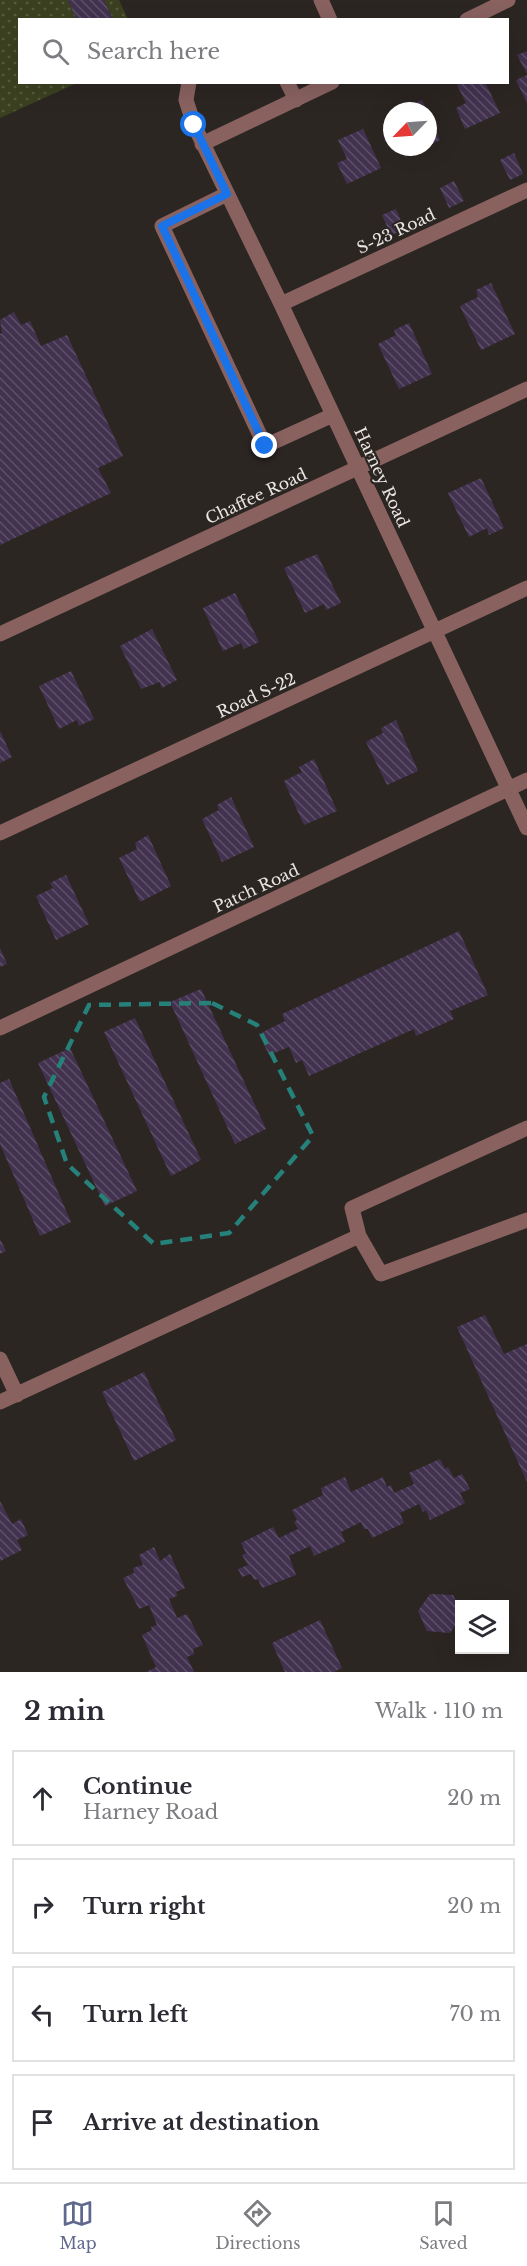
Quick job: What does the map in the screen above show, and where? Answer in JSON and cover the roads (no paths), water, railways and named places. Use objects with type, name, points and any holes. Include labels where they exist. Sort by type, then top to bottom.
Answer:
[{"type":"street","points":[[321,0],[329,18]]},
{"type":"street","points":[[471,18],[508,0]]},
{"type":"street","name":"Harney Road","points":[[189,84],[186,100],[202,144],[281,304],[527,828]]},
{"type":"street","points":[[288,84],[296,100]]},
{"type":"street","points":[[202,144],[328,84]]},
{"type":"street","name":"S-23 Road","points":[[281,304],[527,190]]},
{"type":"street","points":[[227,194],[162,226],[265,446],[333,415]]},
{"type":"street","name":"Chaffee Road","points":[[0,634],[527,389]]},
{"type":"street","name":"Road S-22","points":[[0,833],[527,588]]},
{"type":"street","name":"Patch Road","points":[[0,1028],[527,780]]},
{"type":"street","points":[[527,1128],[352,1208],[359,1236],[381,1274],[527,1220]]},
{"type":"street","points":[[0,1402],[359,1236]]},
{"type":"street","points":[[0,1359],[17,1395]]}]
